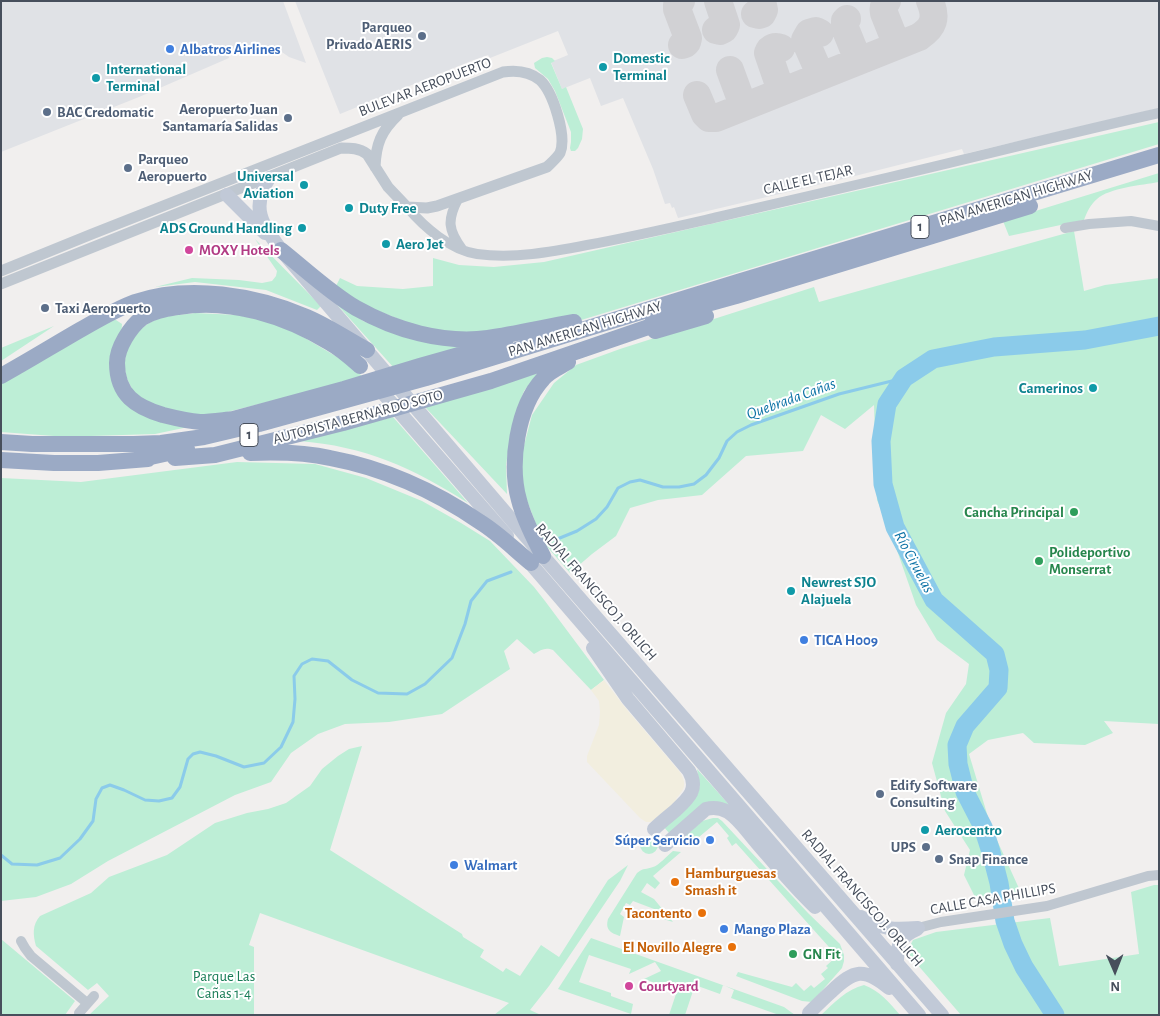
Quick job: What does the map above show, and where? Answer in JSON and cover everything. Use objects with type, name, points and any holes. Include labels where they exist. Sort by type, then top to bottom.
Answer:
[{"type":"highway","name":"PAN AMERICAN HIGHWAY","points":[[734,290],[1159,155]]},
{"type":"highway","name":"AUTOPISTA BERNARDO SOTO","points":[[426,382],[599,334],[734,290],[1159,167]]},
{"type":"highway","points":[[537,560],[522,511],[515,479],[514,460],[516,443],[524,413],[530,398],[543,378],[570,360],[596,350],[931,245],[1008,212]]},
{"type":"highway","points":[[281,250],[356,308],[421,334],[463,339],[487,338],[574,322]]},
{"type":"highway","name":"1","points":[[574,322],[734,290]]},
{"type":"highway","points":[[1,376],[93,322],[121,308],[151,298],[189,294],[242,297],[274,305],[308,317],[367,350]]},
{"type":"highway","points":[[234,419],[202,422],[182,420],[145,409],[129,397],[119,379],[117,358],[120,346],[142,318],[160,310],[208,305],[271,315],[304,328],[332,344],[360,366]]},
{"type":"highway","name":"AUTOPISTA BERNARDO SOTO","points":[[135,452],[215,455],[342,423],[426,382],[574,322]]},
{"type":"highway","name":"1","points":[[1,460],[98,464],[161,443],[204,437],[260,424],[353,398],[426,382]]},
{"type":"highway","name":"AUTOPISTA BERNARDO SOTO","points":[[135,452],[180,434],[234,419],[353,398]]},
{"type":"highway","name":"AUTOPISTA BERNARDO SOTO","points":[[135,452],[270,430],[353,398]]},
{"type":"highway","name":"1","points":[[1,442],[135,452]]},
{"type":"highway","points":[[215,455],[282,453],[308,455],[330,458],[393,476],[437,495],[537,560]]},
{"type":"main road","name":"RADIAL FRANCISCO J. ORLICH","points":[[269,178],[263,187],[259,211],[262,221],[281,250],[367,350],[537,560],[546,582],[918,1013]]},
{"type":"main road","points":[[227,195],[281,250]]},
{"type":"main road","name":"RADIAL FRANCISCO J. ORLICH","points":[[360,366],[855,913],[942,1015]]},
{"type":"main road","points":[[546,582],[628,698],[692,776],[693,787],[687,800],[654,828]]},
{"type":"main road","points":[[665,845],[706,808],[712,807],[728,812],[795,888],[857,944]]},
{"type":"main road","points":[[855,913],[872,924],[888,929],[918,928]]},
{"type":"main road","points":[[898,964],[897,952],[901,939],[907,933],[918,928]]},
{"type":"main road","points":[[808,1014],[842,981],[858,974],[866,974],[880,981],[918,1013]]},
{"type":"street","name":"BULEVAR AEROPUERTO","points":[[1,271],[503,72],[522,72],[538,79],[544,85],[553,102],[561,131],[562,144],[559,154],[547,167],[428,208],[407,207]]},
{"type":"street","points":[[375,168],[376,152],[381,136],[401,112]]},
{"type":"street","name":"CALLE EL TEJAR","points":[[407,207],[432,232],[462,250],[476,254],[500,256],[540,254],[633,236],[1159,113]]},
{"type":"street","points":[[1,284],[341,148],[362,150],[367,154],[388,187],[407,207]]},
{"type":"street","points":[[458,199],[452,211],[450,225],[454,238],[462,250]]},
{"type":"street","points":[[1065,228],[1131,221],[1159,226]]},
{"type":"street","name":"CALLE CASA PHILLIPS","points":[[918,928],[976,916],[1055,905],[1148,876],[1159,875]]},
{"type":"street","points":[[21,941],[31,956],[91,1000],[79,1012]]},
{"type":"shaded area","name":"International Terminal","points":[[1,1],[283,1],[306,63],[289,57],[279,50],[274,54],[227,50],[229,58],[139,97],[1,152]]},
{"type":"shaded area","points":[[295,1],[1159,1],[1159,108],[964,154],[962,149],[678,218],[674,207],[672,208],[670,203],[665,204],[653,169],[623,98],[601,106],[590,78],[562,89],[551,62],[568,55],[558,31],[490,58],[488,55],[471,61],[340,114]]},
{"type":"green space","points":[[547,57],[555,61],[551,63],[562,89],[566,87],[583,129],[582,139],[575,151],[571,151],[570,148],[571,132],[555,91],[548,79],[535,68],[534,63]]},
{"type":"green space","points":[[1159,122],[1159,144],[555,328],[508,335],[432,332],[363,305],[335,288],[340,278],[357,286],[403,289],[433,286],[433,258],[459,265],[494,267],[544,262]]},
{"type":"green space","points":[[1159,173],[1159,182],[1102,195],[1092,204],[1084,220],[1009,236],[1003,221]]},
{"type":"green space","points":[[1074,231],[1084,291],[1105,285],[1159,278],[1159,724],[1104,721],[1113,733],[1085,745],[1034,743],[1023,733],[988,740],[969,754],[991,827],[1022,895],[979,905],[964,875],[970,850],[945,811],[932,763],[946,713],[966,684],[969,664],[937,640],[916,605],[892,536],[877,500],[874,405],[845,429],[821,415],[803,451],[746,456],[702,495],[658,500],[630,508],[616,536],[570,573],[543,542],[521,485],[522,453],[532,415],[554,383],[576,365],[620,349],[814,287],[819,302]]},
{"type":"green space","points":[[255,239],[321,306],[317,310],[266,290],[195,282],[155,287],[192,278],[262,283],[272,281],[277,271]]},
{"type":"green space","points":[[317,285],[363,321],[390,331],[470,346],[394,368]]},
{"type":"green space","points":[[195,313],[238,315],[283,325],[349,364],[364,378],[211,416],[171,410],[150,403],[133,391],[126,374],[126,356],[132,339],[153,321],[168,316]]},
{"type":"green space","points":[[109,320],[116,320],[122,324],[117,391],[193,426],[155,434],[91,436],[54,436],[1,432],[1,383]]},
{"type":"green space","points":[[54,326],[1,361],[1,348]]},
{"type":"green space","points":[[538,373],[524,391],[516,413],[506,465],[507,494],[425,407]]},
{"type":"green space","points":[[393,417],[468,503],[428,479],[388,461],[346,448],[299,441]]},
{"type":"green space","points":[[237,462],[315,464],[366,478],[422,501],[461,523],[490,541],[534,587],[604,680],[591,690],[553,650],[545,649],[534,654],[517,639],[504,651],[510,669],[442,714],[389,722],[345,724],[318,734],[291,753],[271,782],[235,795],[108,861],[71,884],[36,897],[1,901],[1,478],[81,482]]},
{"type":"green space","name":"Parque Las Cañas 1-4","points":[[362,746],[330,850],[462,934],[463,937],[484,950],[480,957],[503,972],[506,968],[520,976],[541,945],[559,957],[608,880],[628,865],[620,881],[549,986],[530,1010],[541,1015],[494,1015],[509,1003],[260,913],[249,945],[254,947],[254,1015],[89,1015],[109,996],[97,983],[88,990],[36,946],[34,930],[40,916],[91,893],[109,877],[167,855],[215,823],[286,803],[310,786],[322,769],[338,756],[349,749]]},
{"type":"green space","points":[[697,769],[733,809],[724,806],[669,833],[663,826],[684,809],[697,794],[699,784]]},
{"type":"green space","points":[[718,818],[722,821],[808,913],[840,944],[844,955],[842,968],[812,1002],[802,1001],[736,976],[738,972],[792,987],[796,983],[804,991],[811,985],[814,988],[825,979],[821,974],[828,968],[826,966],[837,956],[736,843],[732,846],[727,838],[729,836],[717,822],[693,842],[690,841],[686,835],[702,821]]},
{"type":"green space","points":[[649,836],[657,841],[658,845],[653,853],[649,854],[641,849],[640,845],[645,837]]},
{"type":"green space","points":[[673,851],[681,852],[653,876],[660,883],[655,889],[647,883],[641,892],[654,899],[673,922],[660,918],[662,912],[633,901],[630,905],[626,903],[620,914],[624,917],[620,936],[611,932],[607,926],[608,919],[637,873],[660,863]]},
{"type":"green space","points":[[1159,885],[1159,1015],[961,1015],[910,956],[909,948],[913,940],[936,932],[1050,918],[1059,966],[1139,954],[1131,892]]},
{"type":"green space","points":[[591,938],[723,985],[720,994],[695,985],[685,1015],[669,1015],[677,991],[644,979],[661,971],[655,962],[629,974],[631,969],[589,955],[579,982],[611,993],[611,996],[633,1004],[631,1014],[558,989]]},
{"type":"green space","points":[[1,939],[75,1001],[65,1015],[1,1015]]},
{"type":"green space","points":[[864,985],[880,994],[900,1015],[821,1015],[846,993]]},
{"type":"green space","points":[[725,986],[784,1007],[795,1015],[779,1015],[731,998],[734,990]]},
{"type":"sand","points":[[604,680],[680,772],[684,780],[683,789],[676,799],[678,801],[651,822],[646,822],[640,818],[587,762],[587,756],[599,725],[600,712],[599,701],[591,690]]},
{"type":"waterway","name":"Río Ciruelas","points":[[1055,1015],[1024,967],[1013,944],[1005,921],[999,883],[991,852],[983,827],[965,792],[958,764],[957,745],[965,726],[998,688],[999,670],[995,654],[934,600],[895,527],[883,484],[881,441],[887,404],[904,378],[933,359],[994,347],[1085,340],[1159,326]]},
{"type":"waterway","name":"Quebrada Cañas","points":[[555,540],[577,531],[596,519],[607,507],[618,488],[630,482],[640,480],[663,487],[679,487],[694,484],[706,475],[719,458],[727,441],[737,432],[751,425],[839,394],[904,378]]},
{"type":"waterway","name":"Quebrada Cañas","points":[[1,855],[12,864],[37,865],[60,858],[80,839],[93,821],[96,799],[102,788],[110,785],[145,800],[159,801],[172,798],[180,787],[188,759],[193,754],[200,752],[216,756],[244,767],[264,763],[281,747],[293,722],[294,676],[302,664],[312,659],[328,661],[352,680],[378,693],[407,694],[425,684],[452,658],[465,624],[471,601],[487,581],[511,572]]},
{"type":"taxiway","points":[[681,1],[677,5],[677,9],[688,38],[687,42],[682,45]]},
{"type":"taxiway","points":[[716,30],[720,31],[726,25],[718,1]]},
{"type":"taxiway","points":[[755,14],[762,14],[764,10],[762,1]]},
{"type":"taxiway","points":[[887,1],[884,13],[894,38],[897,42],[902,43]]},
{"type":"taxiway","points":[[697,95],[705,114],[709,118],[716,118],[919,37],[928,30],[933,22],[934,17],[930,1]]},
{"type":"taxiway","points":[[847,19],[845,21],[845,28],[856,55],[864,59]]},
{"type":"taxiway","points":[[820,33],[816,31],[809,33],[805,40],[819,72],[827,73]]},
{"type":"taxiway","points":[[781,48],[770,49],[768,53],[778,82],[783,88],[787,89]]},
{"type":"taxiway","points":[[730,70],[741,100],[749,104]]},
{"type":"place","name":"Parqueo Privado AERIS","points":[[422,36]]},
{"type":"place","name":"Albatros Airlines","points":[[170,49]]},
{"type":"place","name":"Domestic Terminal","points":[[603,67]]},
{"type":"place","name":"International Terminal","points":[[96,78]]},
{"type":"place","name":"BAC Credomatic","points":[[47,112]]},
{"type":"place","name":"Aeropuerto Juan Santamaría Salidas","points":[[288,118]]},
{"type":"place","name":"Parqueo Aeropuerto","points":[[128,168]]},
{"type":"place","name":"Universal Aviation","points":[[304,185]]},
{"type":"place","name":"Duty Free","points":[[349,208]]},
{"type":"place","name":"ADS Ground Handling","points":[[302,228]]},
{"type":"place","name":"Aero Jet","points":[[386,244]]},
{"type":"place","name":"MOXY Hotels","points":[[189,250]]},
{"type":"place","name":"Taxi Aeropuerto","points":[[45,308]]},
{"type":"place","name":"Camerinos","points":[[1093,388]]},
{"type":"place","name":"Cancha Principal","points":[[1074,512]]},
{"type":"place","name":"Polideportivo Monserrat","points":[[1039,561]]},
{"type":"place","name":"Newrest SJO Alajuela","points":[[791,591]]},
{"type":"place","name":"TICA H009","points":[[804,640]]},
{"type":"place","name":"Edify Software Consulting","points":[[880,794]]},
{"type":"place","name":"Aerocentro","points":[[925,830]]},
{"type":"place","name":"Súper Servicio","points":[[710,840]]},
{"type":"place","name":"UPS","points":[[926,847]]},
{"type":"place","name":"Snap Finance","points":[[939,859]]},
{"type":"place","name":"Walmart","points":[[454,865]]},
{"type":"place","name":"Hamburguesas Smash it","points":[[675,882]]},
{"type":"place","name":"Tacontento","points":[[702,913]]},
{"type":"place","name":"Mango Plaza","points":[[724,929]]},
{"type":"place","name":"El Novillo Alegre","points":[[732,947]]},
{"type":"place","name":"GN Fit","points":[[793,954]]},
{"type":"place","name":"Courtyard","points":[[629,986]]}]
